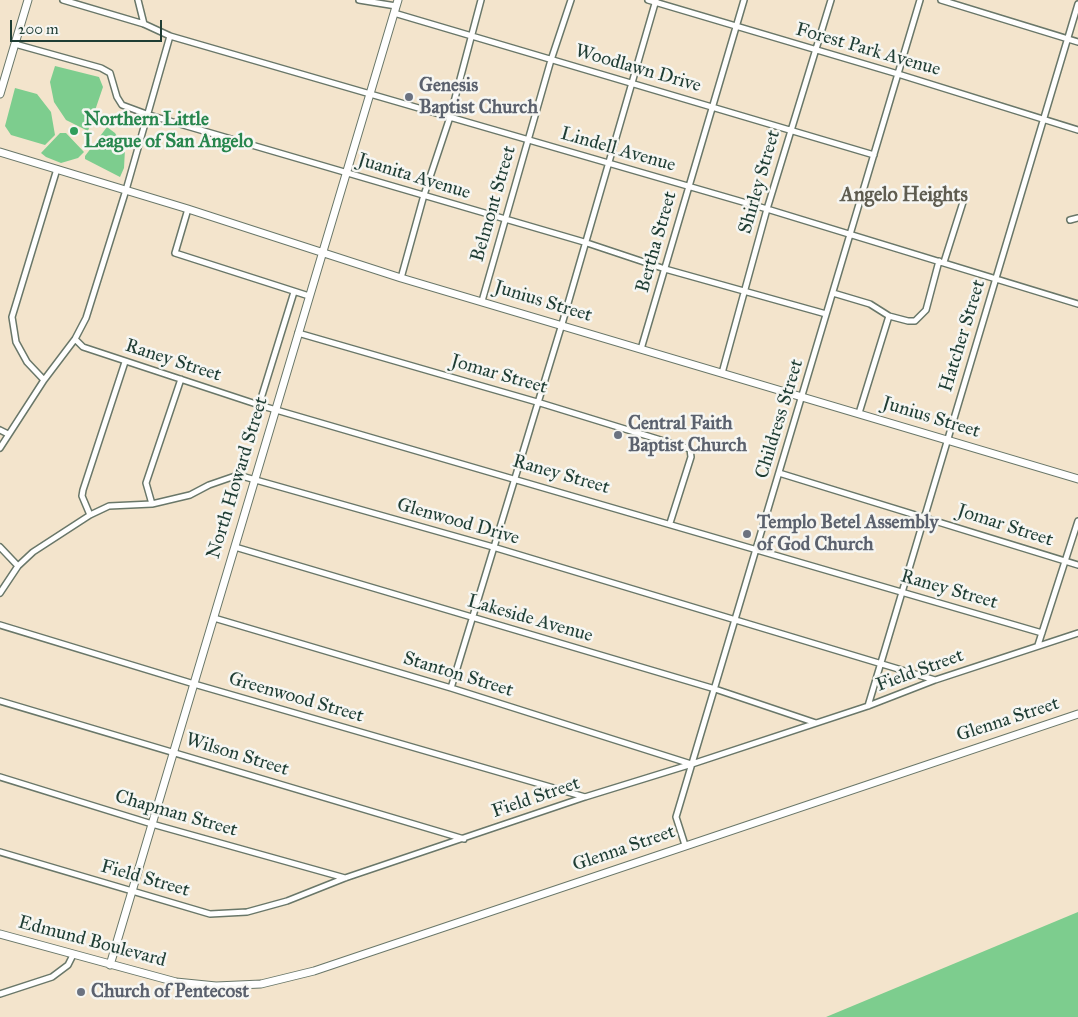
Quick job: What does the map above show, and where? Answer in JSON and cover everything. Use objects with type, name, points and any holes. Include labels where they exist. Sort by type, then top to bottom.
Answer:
[{"type":"street","points":[[0,94],[3,70],[15,44],[28,0]]},
{"type":"street","name":"Lindell Avenue","points":[[63,0],[144,24],[170,36],[767,209],[1078,304]]},
{"type":"street","points":[[138,0],[144,24]]},
{"type":"street","name":"Woodlawn Drive","points":[[359,0],[396,6],[471,35],[551,60],[874,155]]},
{"type":"street","points":[[402,278],[424,195],[450,117],[481,0]]},
{"type":"street","name":"Belmont Street","points":[[482,301],[551,60],[571,0]]},
{"type":"street","name":"Forest Park Avenue","points":[[648,0],[898,74],[1078,130]]},
{"type":"street","name":"Bertha Street","points":[[641,350],[744,0]]},
{"type":"street","name":"Shirley Street","points":[[722,373],[790,130],[831,0]]},
{"type":"street","name":"Childress Street","points":[[685,845],[676,817],[920,0]]},
{"type":"street","points":[[941,0],[1078,42]]},
{"type":"street","points":[[452,688],[536,402],[562,324],[584,242],[633,84],[656,1]]},
{"type":"street","name":"Hatcher Street","points":[[868,706],[1078,4]]},
{"type":"street","name":"North Howard Street","points":[[110,966],[396,6]]},
{"type":"street","points":[[0,448],[44,380],[75,339],[86,318],[149,115],[170,36]]},
{"type":"street","name":"Juanita Avenue","points":[[15,44],[101,68],[110,73],[117,97],[122,105],[149,115],[424,195],[506,221],[584,242],[665,269],[826,314]]},
{"type":"street","name":"Junius Street","points":[[0,152],[188,208],[402,278],[562,324],[641,350],[1078,479]]},
{"type":"street","points":[[44,380],[27,362],[16,342],[12,318],[56,169]]},
{"type":"street","points":[[833,293],[870,304],[889,316],[908,321],[915,321],[921,317],[926,310],[964,199]]},
{"type":"street","points":[[188,208],[175,253],[309,296]]},
{"type":"street","points":[[1070,220],[1078,218]]},
{"type":"street","points":[[259,404],[294,292]]},
{"type":"street","points":[[859,413],[889,316]]},
{"type":"street","name":"Jomar Street","points":[[298,333],[690,449],[690,456],[670,523]]},
{"type":"street","name":"Raney Street","points":[[75,339],[83,347],[125,362],[259,404],[515,477],[670,523],[756,551],[1042,633]]},
{"type":"street","points":[[90,515],[82,496],[83,490],[125,362]]},
{"type":"street","points":[[152,504],[146,482],[181,379]]},
{"type":"street","points":[[0,430],[8,434]]},
{"type":"street","name":"Jomar Street","points":[[779,473],[925,516],[1078,565]]},
{"type":"street","name":"Glenwood Drive","points":[[0,593],[18,566],[33,552],[90,515],[109,506],[152,504],[190,495],[210,485],[238,475],[493,547],[935,680]]},
{"type":"street","points":[[1038,645],[1078,521]]},
{"type":"street","points":[[0,547],[18,566]]},
{"type":"street","name":"Lakeside Avenue","points":[[235,547],[715,688],[816,723]]},
{"type":"street","name":"Stanton Street","points":[[214,618],[452,688],[692,764]]},
{"type":"street","name":"Greenwood Street","points":[[0,625],[194,684],[585,797]]},
{"type":"street","name":"Field Street","points":[[0,852],[210,914],[248,912],[287,901],[345,878],[585,797],[868,706],[935,680],[1078,633]]},
{"type":"street","name":"Wilson Street","points":[[0,701],[465,839]]},
{"type":"street","name":"Glenna Street","points":[[176,982],[216,986],[261,984],[314,971],[1078,714]]},
{"type":"street","name":"Chapman Street","points":[[0,776],[152,824],[345,878]]},
{"type":"street","name":"Edmund Boulevard","points":[[0,934],[110,966],[176,982]]},
{"type":"street","points":[[0,994],[52,977],[68,965],[73,955]]},
{"type":"green space","points":[[55,66],[99,77],[103,87],[88,131],[66,120],[54,102],[50,82]]},
{"type":"green space","points":[[15,88],[37,94],[51,112],[55,135],[45,145],[11,135],[5,126]]},
{"type":"green space","points":[[107,127],[115,133],[125,149],[124,168],[120,177],[85,159],[85,156]]},
{"type":"green space","points":[[60,133],[66,133],[84,152],[78,158],[61,163],[41,153]]},
{"type":"green space","points":[[1078,912],[1078,1017],[826,1017]]},
{"type":"place","name":"Genesis Baptist Church","points":[[409,97]]},
{"type":"place","name":"Northern Little League of San Angelo","points":[[74,131]]},
{"type":"place","name":"Central Faith Baptist Church","points":[[618,435]]},
{"type":"place","name":"Templo Betel Assembly of God Church","points":[[747,534]]},
{"type":"place","name":"Church of Pentecost","points":[[81,992]]},
{"type":"district","name":"Angelo Heights","points":[[904,196]]}]
